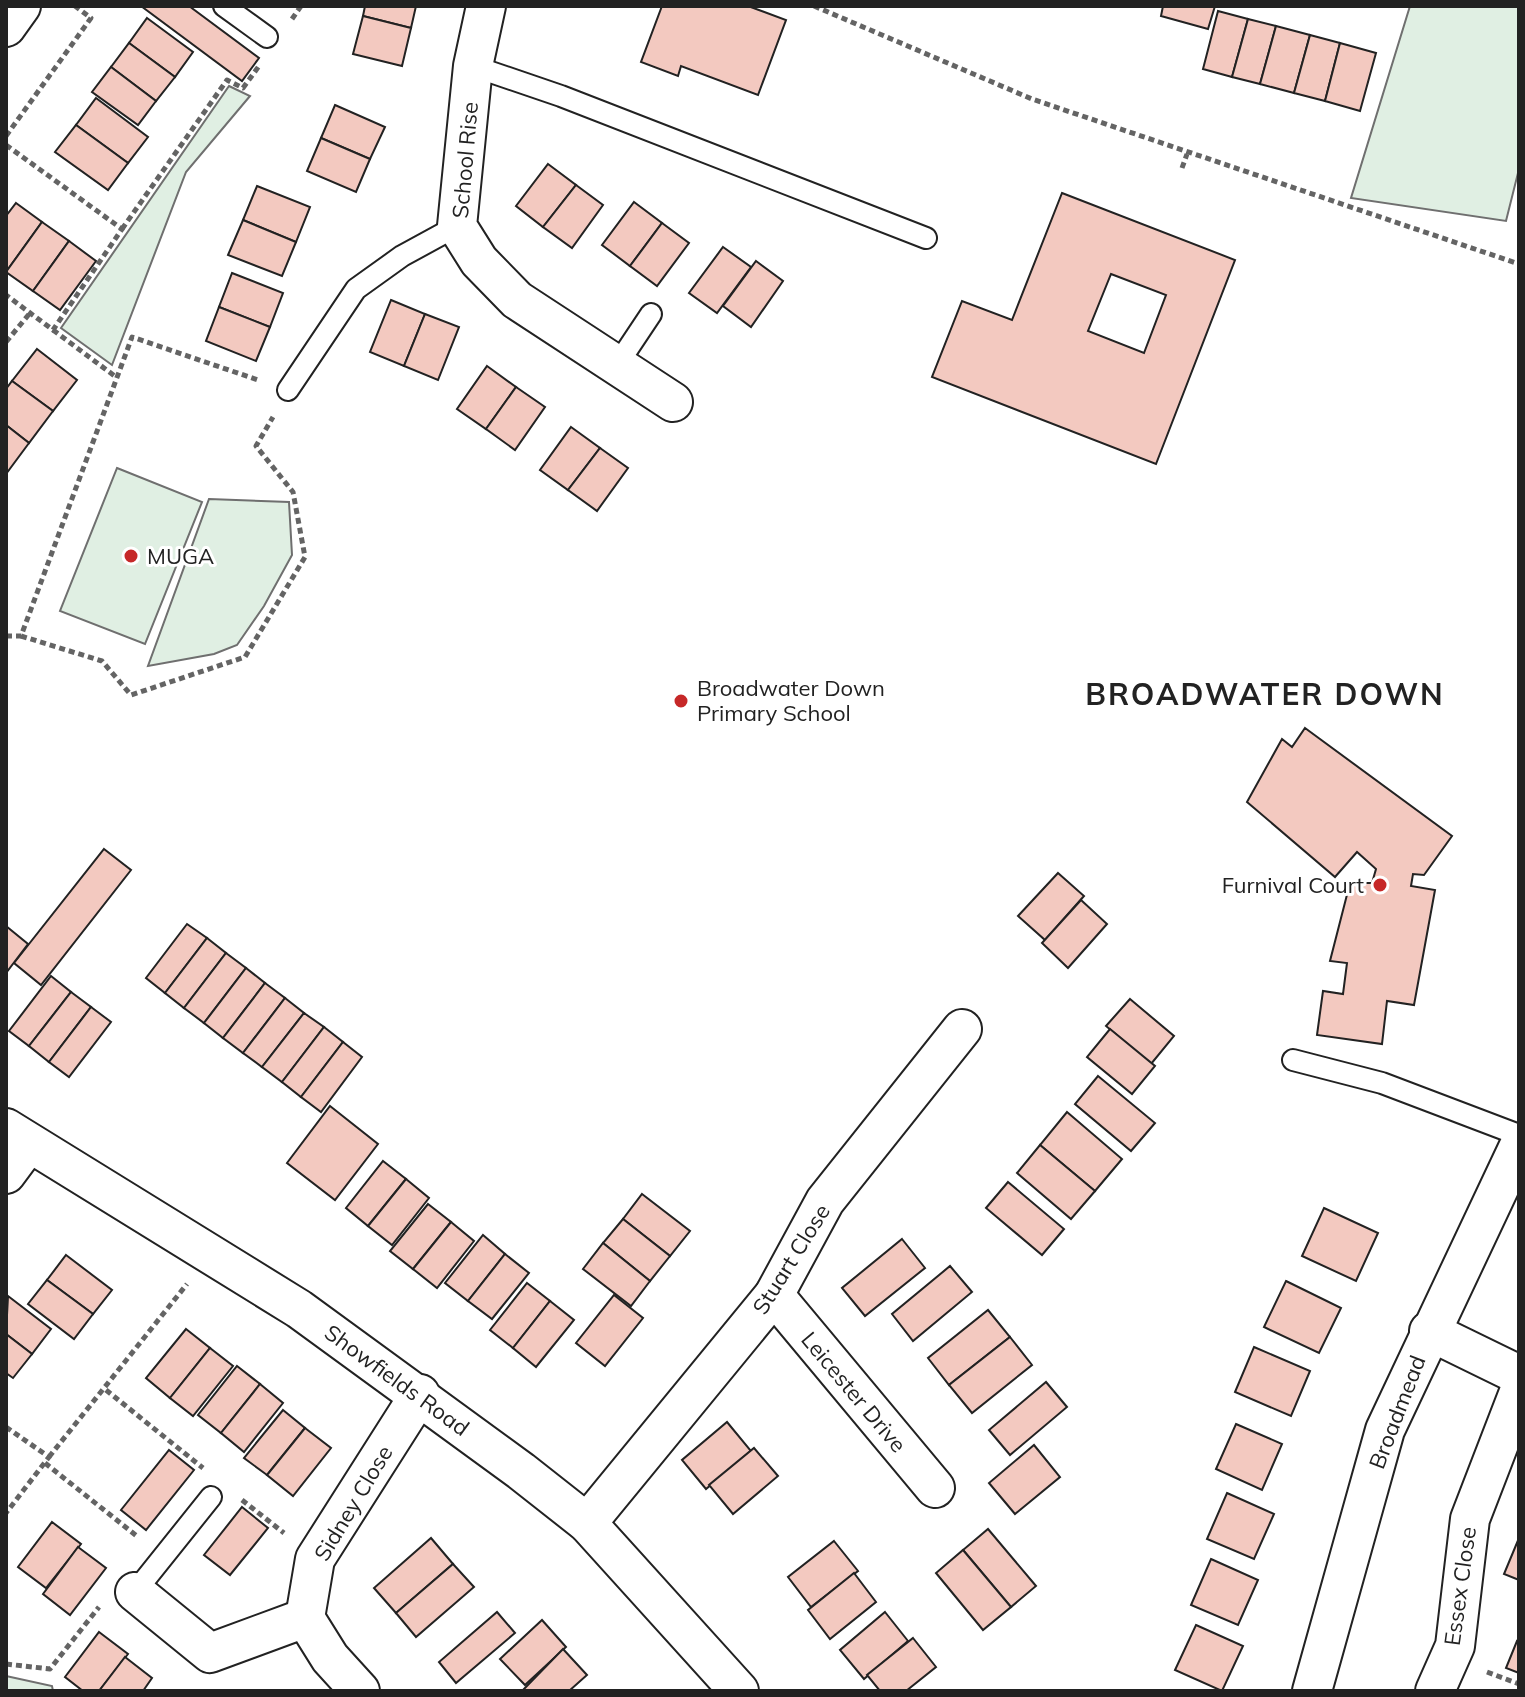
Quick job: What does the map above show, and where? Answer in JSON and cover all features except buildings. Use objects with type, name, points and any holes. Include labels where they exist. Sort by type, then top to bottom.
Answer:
[{"type":"street","points":[[6,27],[21,6]]},
{"type":"street","name":"School Rise","points":[[486,6],[473,66],[457,226],[479,261],[517,300],[673,402]]},
{"type":"street","name":"Stuart Close","points":[[587,1523],[774,1295],[825,1201],[962,1029]]},
{"type":"street","points":[[6,1174],[18,1136]]},
{"type":"street","name":"Showfields Road","points":[[18,1136],[299,1309],[420,1394],[587,1523],[739,1691]]},
{"type":"street","name":"Broadmead","points":[[1312,1691],[1385,1430],[1429,1331],[1519,1146]]},
{"type":"street","name":"Leicester Drive","points":[[774,1295],[935,1488]]},
{"type":"street","points":[[1429,1331],[1519,1375]]},
{"type":"street","name":"Essex Close","points":[[1435,1691],[1455,1646],[1470,1519],[1519,1392]]},
{"type":"street","name":"Sidney Close","points":[[305,1618],[315,1559],[420,1394]]},
{"type":"street","points":[[135,1592],[210,1653],[305,1618],[330,1658],[360,1691]]},
{"type":"lane","points":[[224,6],[273,40]]},
{"type":"lane","points":[[473,66],[561,96],[926,238]]},
{"type":"lane","points":[[288,390],[356,289],[402,256],[457,226]]},
{"type":"lane","points":[[617,365],[651,314]]},
{"type":"lane","points":[[1293,1060],[1382,1083],[1519,1135]]},
{"type":"lane","points":[[135,1592],[211,1497]]},
{"type":"path","points":[[6,136],[91,18],[75,6]]},
{"type":"path","points":[[53,330],[227,80],[243,88],[273,40],[301,6]]},
{"type":"path","points":[[814,6],[1032,99],[1519,264]]},
{"type":"path","points":[[6,145],[122,229]]},
{"type":"path","points":[[1182,168],[1187,154]]},
{"type":"path","points":[[6,295],[117,377]]},
{"type":"path","points":[[6,342],[30,313]]},
{"type":"path","points":[[6,636],[21,636],[102,661],[131,695],[245,657],[305,557],[293,492],[256,446],[288,390],[132,337],[21,636]]},
{"type":"path","points":[[6,1513],[106,1390],[209,1254]]},
{"type":"path","points":[[6,1427],[163,1557]]},
{"type":"path","points":[[6,1664],[50,1669],[113,1589],[135,1592]]},
{"type":"green space","points":[[1410,6],[1519,6],[1519,169],[1506,221],[1351,198]]},
{"type":"green space","points":[[229,86],[250,96],[186,172],[112,365],[61,328]]},
{"type":"green space","name":"MUGA","points":[[117,468],[202,502],[145,644],[60,611]]},
{"type":"green space","points":[[209,499],[289,502],[292,555],[264,606],[237,645],[214,654],[148,666]]},
{"type":"green space","points":[[6,1676],[52,1686],[53,1691],[6,1691]]},
{"type":"place","name":"MUGA","points":[[131,556]]},
{"type":"place","name":"Broadwater Down Primary School","points":[[681,701]]},
{"type":"place","name":"Furnival Court","points":[[1380,885]]},
{"type":"district","name":"BROADWATER DOWN","points":[[1265,695]]}]
